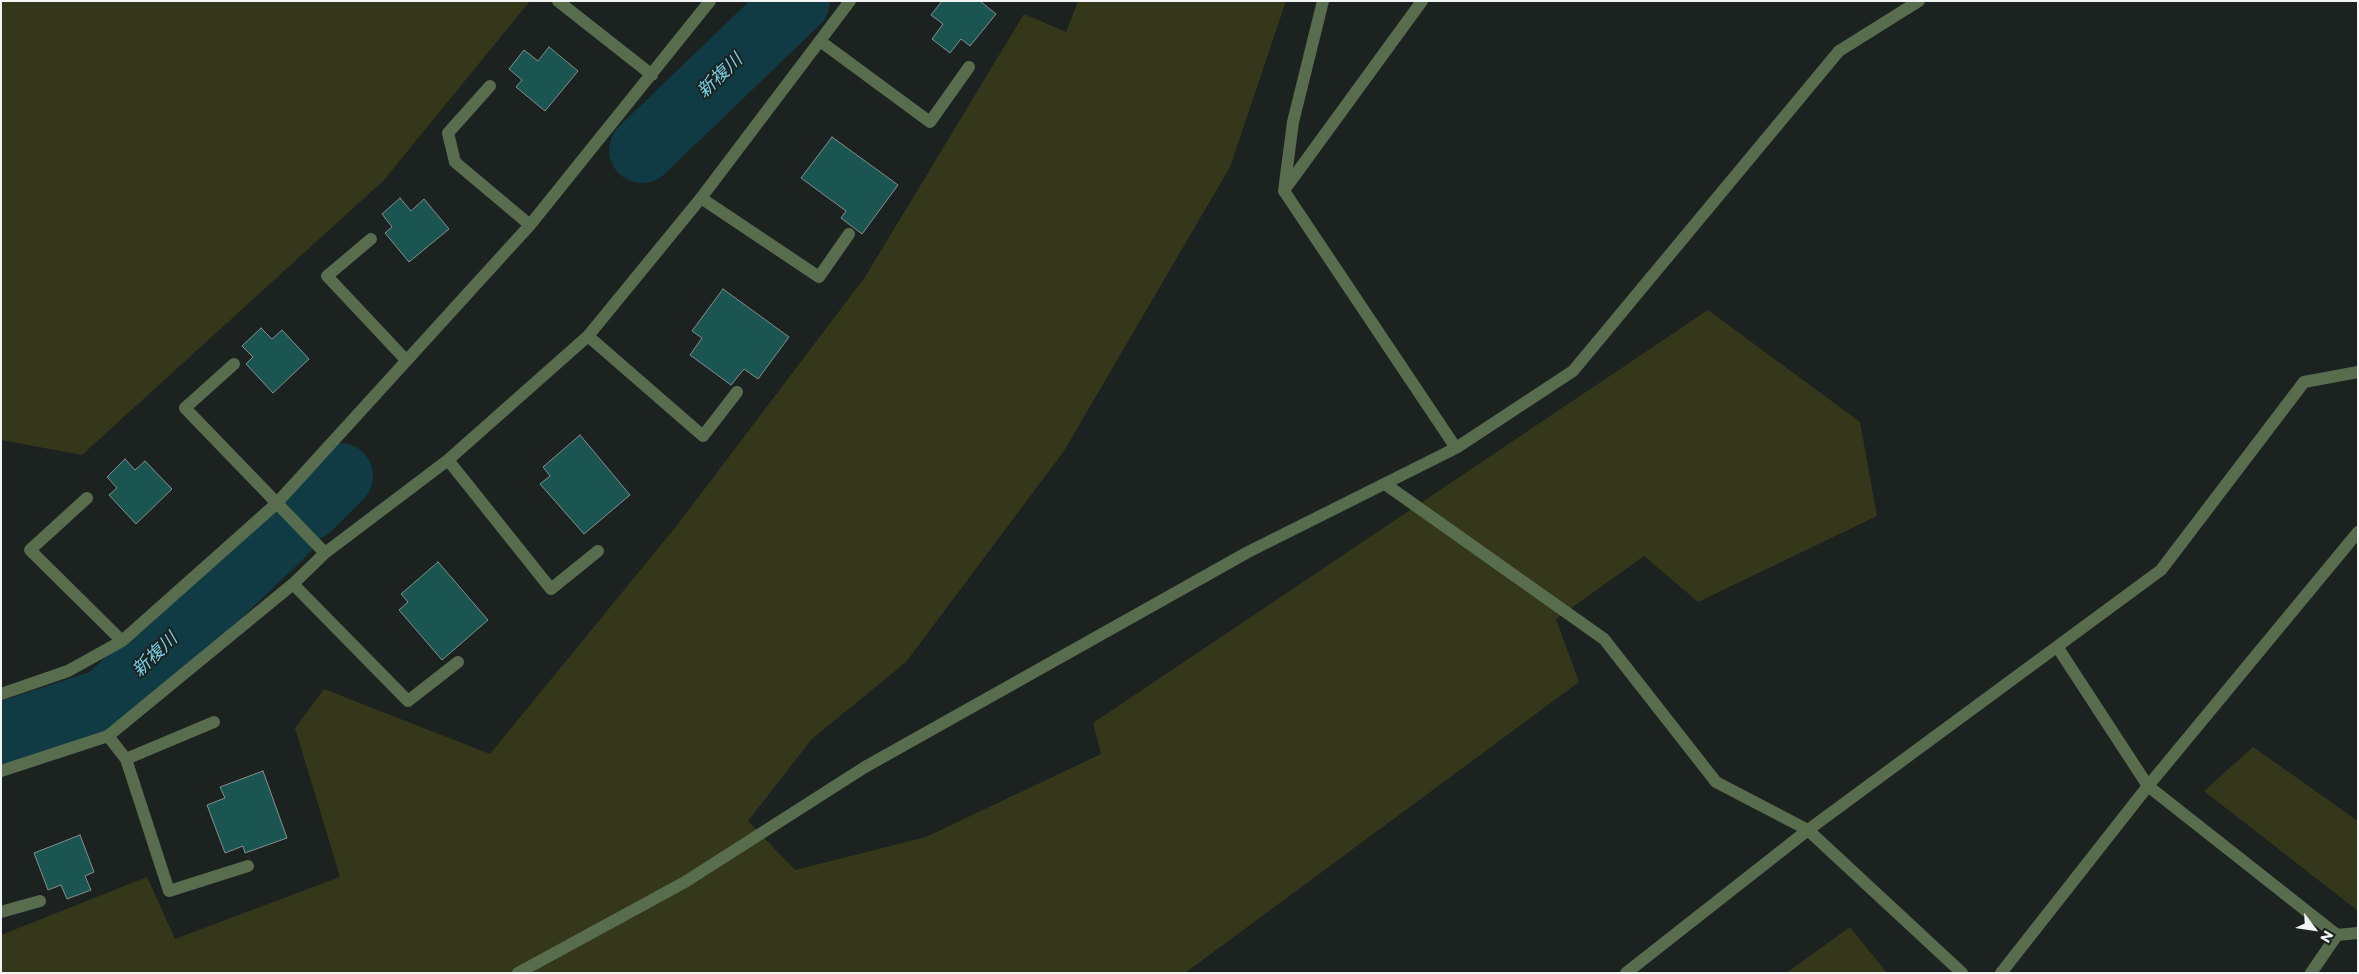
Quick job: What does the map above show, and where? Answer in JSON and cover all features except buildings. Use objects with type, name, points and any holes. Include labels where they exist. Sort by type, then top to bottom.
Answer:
[{"type":"lane","points":[[558,1],[652,75]]},
{"type":"lane","points":[[1,694],[68,671],[122,641],[276,504],[530,225],[710,1]]},
{"type":"lane","points":[[1,771],[108,736],[293,584],[325,553],[448,460],[588,336],[701,198],[850,1]]},
{"type":"lane","points":[[1323,1],[1293,122],[1284,191],[1456,448]]},
{"type":"lane","points":[[1284,191],[1422,1]]},
{"type":"lane","points":[[518,973],[685,882],[865,767],[1248,552],[1456,448],[1573,371],[1839,51],[1919,1]]},
{"type":"lane","points":[[820,41],[930,122],[969,67]]},
{"type":"lane","points":[[490,86],[448,133],[456,162],[530,225]]},
{"type":"lane","points":[[701,198],[819,277],[849,234]]},
{"type":"lane","points":[[371,239],[327,276],[406,360]]},
{"type":"lane","points":[[588,336],[702,436],[737,392]]},
{"type":"lane","points":[[234,364],[185,408],[325,553]]},
{"type":"lane","points":[[1626,973],[1808,830],[2058,648],[2161,570],[2304,382],[2358,372]]},
{"type":"lane","points":[[448,460],[552,589],[598,551]]},
{"type":"lane","points":[[1385,484],[1604,639],[1716,782],[1808,830],[1962,973]]},
{"type":"lane","points":[[87,498],[30,550],[122,641]]},
{"type":"lane","points":[[2001,973],[2148,786],[2358,532]]},
{"type":"lane","points":[[293,584],[408,702],[458,662]]},
{"type":"lane","points":[[2058,648],[2148,786],[2337,935],[2358,933]]},
{"type":"lane","points":[[126,760],[214,722]]},
{"type":"lane","points":[[108,736],[126,760],[169,891],[248,866]]},
{"type":"lane","points":[[1,912],[40,902]]},
{"type":"lane","points":[[2311,973],[2337,935]]},
{"type":"green space","points":[[1,1],[530,1],[384,180],[82,455],[1,440]]},
{"type":"green space","points":[[1078,1],[1286,1],[1230,167],[1064,451],[906,662],[812,739],[748,821],[795,870],[926,837],[1101,754],[1093,723],[1708,310],[1860,422],[1877,516],[1698,602],[1644,556],[1556,619],[1579,682],[1185,973],[1,973],[1,935],[147,877],[175,939],[340,877],[295,728],[324,689],[490,754],[678,524],[865,277],[1024,14],[1066,32]]},
{"type":"green space","points":[[2253,747],[2358,821],[2358,911],[2204,791]]},
{"type":"green space","points":[[1850,927],[1887,973],[1786,973]]},
{"type":"waterway","name":"新複川","points":[[642,150],[797,1]]},
{"type":"waterway","name":"新複川","points":[[308,508],[340,476]]},
{"type":"waterway","name":"新複川","points":[[1,736],[107,701],[284,532]]}]
